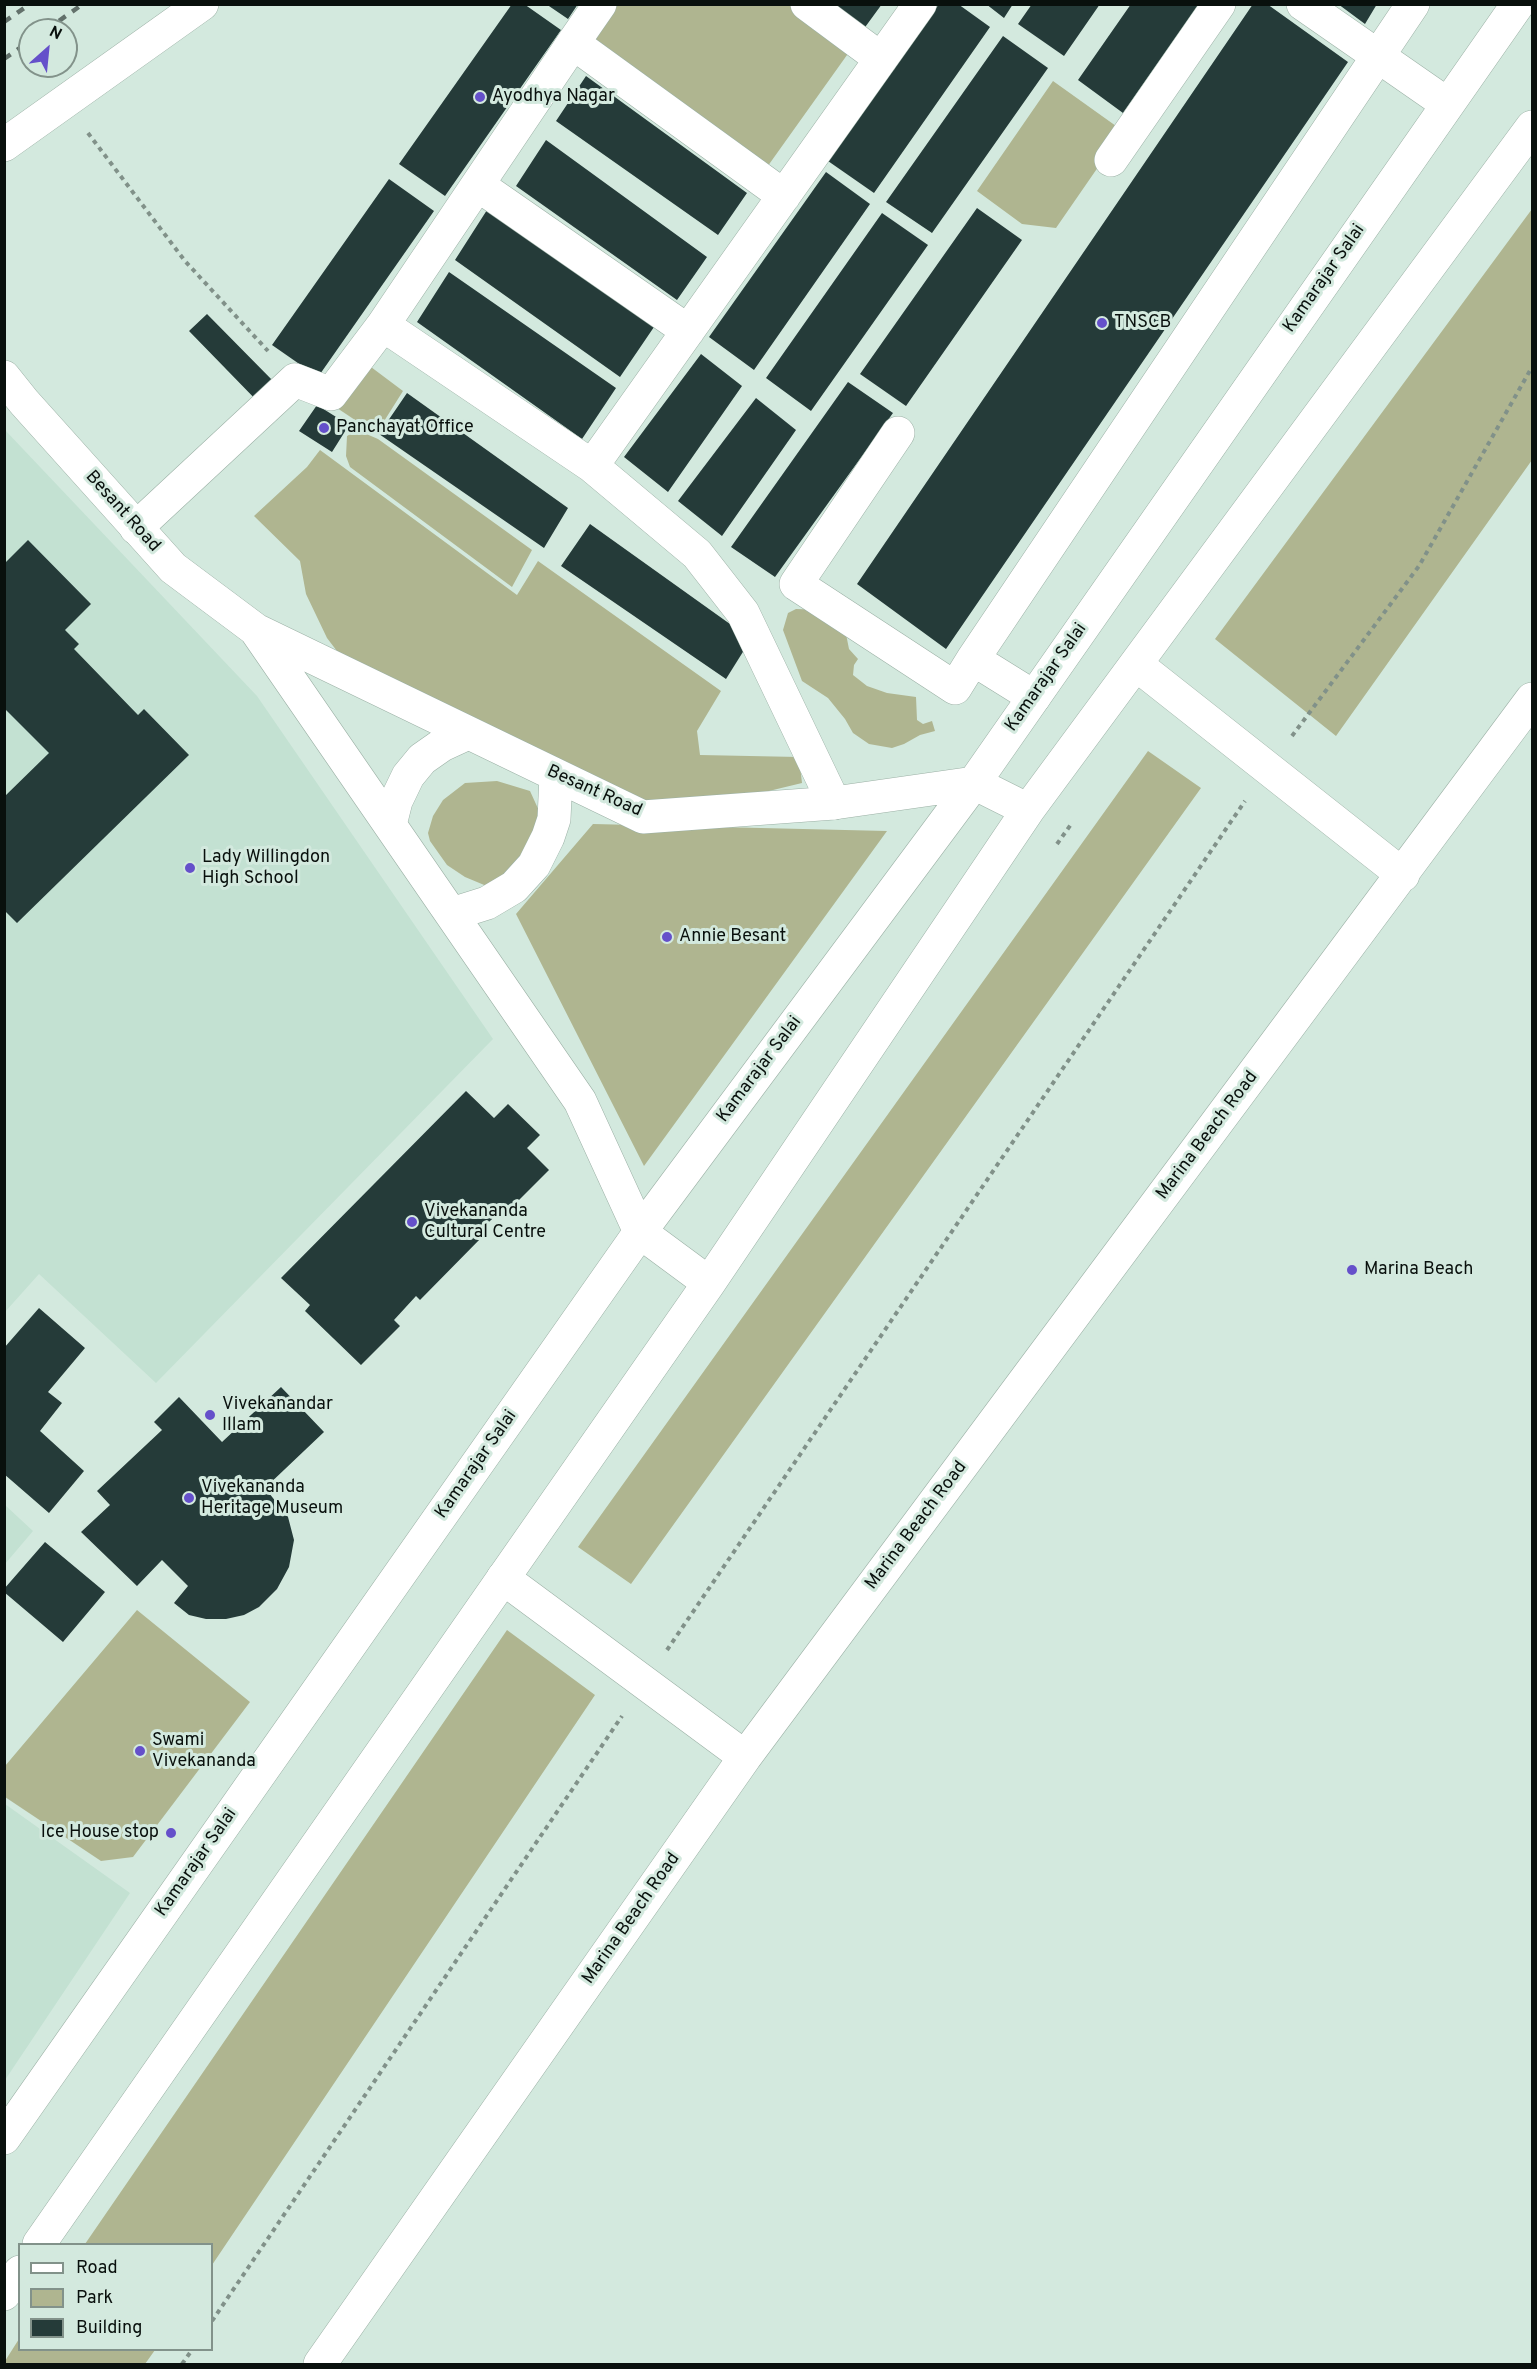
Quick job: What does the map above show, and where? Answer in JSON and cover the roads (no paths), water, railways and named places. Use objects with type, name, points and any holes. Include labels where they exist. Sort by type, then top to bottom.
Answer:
[{"type":"main road","points":[[4,145],[202,4]]},
{"type":"main road","points":[[136,528],[295,380],[331,394],[383,325],[600,4]]},
{"type":"main road","points":[[807,4],[881,59]]},
{"type":"main road","points":[[592,465],[920,4]]},
{"type":"main road","points":[[1111,160],[1218,4]]},
{"type":"main road","points":[[1303,4],[1447,104]]},
{"type":"main road","points":[[898,433],[796,584],[955,688],[1413,4]]},
{"type":"main road","name":"Kamarajar Salai","points":[[4,2138],[640,1232],[974,783],[1518,4]]},
{"type":"main road","points":[[573,43],[784,196]]},
{"type":"main road","points":[[40,2243],[709,1283],[1028,810],[1533,127]]},
{"type":"main road","points":[[478,185],[688,331]]},
{"type":"main road","points":[[383,325],[592,465],[697,554],[743,613],[834,803]]},
{"type":"main road","name":"Besant Road","points":[[4,377],[173,568],[256,630],[642,817],[834,803],[974,783]]},
{"type":"main road","name":"Besant Road","points":[[256,630],[580,1101],[640,1232],[709,1283]]},
{"type":"main road","points":[[973,659],[1034,697]]},
{"type":"main road","points":[[1137,665],[1403,875]]},
{"type":"main road","name":"Marina Beach Road","points":[[320,2364],[745,1757],[1533,699]]},
{"type":"main road","points":[[390,825],[396,801],[408,776],[422,759],[441,745],[468,733]]},
{"type":"main road","points":[[452,914],[488,903],[514,887],[534,865],[554,819],[556,776]]},
{"type":"main road","points":[[974,783],[1028,810]]},
{"type":"main road","points":[[502,1578],[745,1757]]},
{"type":"main road","points":[[4,2294],[18,2275]]},
{"type":"railway","points":[[4,22],[30,4]]},
{"type":"railway","points":[[63,18],[83,4]]},
{"type":"railway","points":[[4,59],[18,49]]},
{"type":"place","name":"Ayodhya Nagar","points":[[480,97]]},
{"type":"place","name":"TNSCB","points":[[1102,323]]},
{"type":"place","name":"Panchayat Office","points":[[324,428]]},
{"type":"place","name":"Lady Willingdon High School","points":[[190,868]]},
{"type":"place","name":"Annie Besant","points":[[667,937]]},
{"type":"place","name":"Vivekananda Cultural Centre","points":[[412,1222]]},
{"type":"place","name":"Marina Beach","points":[[1352,1270]]},
{"type":"place","name":"Vivekanandar Illam","points":[[210,1415]]},
{"type":"place","name":"Vivekananda Heritage Museum","points":[[189,1498]]},
{"type":"place","name":"Swami Vivekananda","points":[[140,1751]]},
{"type":"place","name":"Ice House stop","points":[[171,1833]]}]
